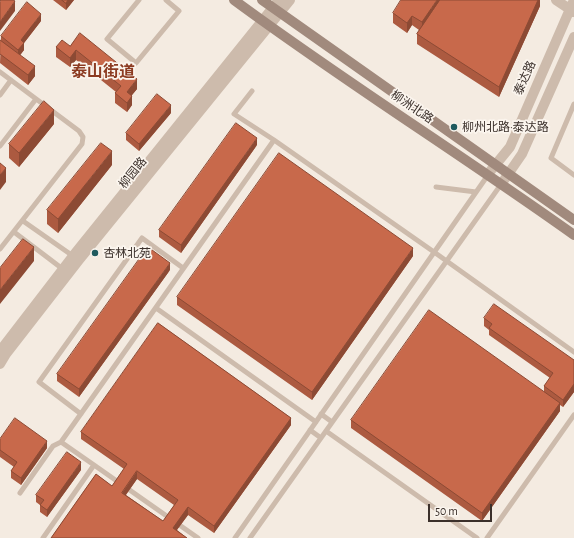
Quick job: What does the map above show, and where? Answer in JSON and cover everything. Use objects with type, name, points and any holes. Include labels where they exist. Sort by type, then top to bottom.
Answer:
[{"type":"main road","name":"柳洲北路","points":[[234,0],[502,183],[574,235]]},
{"type":"main road","name":"柳洲北路","points":[[262,0],[277,7],[574,220]]},
{"type":"street","name":"柳园路","points":[[0,364],[76,258],[266,23],[277,7],[290,0]]},
{"type":"street","points":[[556,0],[572,7]]},
{"type":"street","name":"泰达路","points":[[488,174],[510,147],[572,7]]},
{"type":"street","points":[[502,183],[522,154],[574,37]]},
{"type":"street","name":"柳园路","points":[[0,351],[66,271]]},
{"type":"lane","points":[[139,0],[107,39],[136,63],[179,11],[166,0]]},
{"type":"lane","points":[[0,72],[79,131],[82,136],[82,144],[0,249]]},
{"type":"lane","points":[[0,95],[11,80]]},
{"type":"lane","points":[[252,91],[234,114],[447,260],[574,352]]},
{"type":"lane","points":[[0,146],[36,99]]},
{"type":"lane","points":[[574,104],[550,158],[574,175]]},
{"type":"lane","points":[[20,493],[53,446],[61,442],[274,140]]},
{"type":"lane","points":[[235,538],[488,174]]},
{"type":"lane","points":[[250,538],[502,183]]},
{"type":"lane","points":[[436,187],[476,192]]},
{"type":"lane","points":[[23,221],[76,258]]},
{"type":"lane","points":[[14,232],[66,271]]},
{"type":"lane","points":[[81,414],[39,382],[142,238],[183,268]]},
{"type":"lane","points":[[156,308],[316,422]]},
{"type":"lane","points":[[321,414],[332,422]]},
{"type":"lane","points":[[487,538],[574,415]]},
{"type":"lane","points":[[310,430],[321,438]]},
{"type":"lane","points":[[326,431],[477,538]]},
{"type":"lane","points":[[61,442],[198,538]]},
{"type":"lane","points":[[43,538],[94,465]]},
{"type":"building","points":[[1,0],[15,1],[0,22],[0,2]]},
{"type":"building","points":[[401,0],[437,0],[422,22],[412,16],[407,23],[393,13]]},
{"type":"building","points":[[440,0],[538,0],[499,87],[417,34]]},
{"type":"building","points":[[27,2],[41,14],[21,40],[24,43],[18,50],[1,36]]},
{"type":"building","points":[[80,33],[137,79],[127,92],[132,96],[127,103],[115,93],[121,86],[76,50],[70,58],[56,47],[62,40],[70,46]]},
{"type":"building","points":[[0,40],[35,66],[28,75],[0,54]]},
{"type":"building","points":[[157,94],[171,105],[139,144],[126,133]]},
{"type":"building","points":[[44,101],[54,110],[19,153],[9,144]]},
{"type":"building","points":[[236,123],[257,138],[181,245],[159,230]]},
{"type":"building","points":[[101,143],[112,151],[58,219],[47,210]]},
{"type":"building","points":[[279,153],[413,248],[312,392],[177,297]]},
{"type":"building","points":[[0,163],[6,168],[0,175]]},
{"type":"building","points":[[23,239],[34,247],[0,290],[0,268]]},
{"type":"building","points":[[148,247],[170,263],[79,389],[57,374]]},
{"type":"building","points":[[494,304],[574,360],[574,384],[563,400],[544,386],[553,373],[489,328],[492,324],[484,318]]},
{"type":"building","points":[[429,310],[560,403],[482,513],[351,420]]},
{"type":"building","points":[[158,323],[291,418],[214,526],[188,507],[173,528],[187,538],[51,538],[96,474],[112,486],[127,464],[81,432]],"holes":[[[137,471],[178,500],[163,521],[122,493]]]},
{"type":"building","points":[[15,418],[47,441],[21,478],[11,471],[17,462],[0,450],[0,439]]},
{"type":"building","points":[[67,452],[81,462],[47,510],[40,505],[44,500],[36,495]]},
{"type":"place","name":"柳州北路·泰达路","points":[[454,127]]},
{"type":"place","name":"杏林北苑","points":[[95,253]]},
{"type":"district","name":"泰山街道","points":[[103,72]]}]
